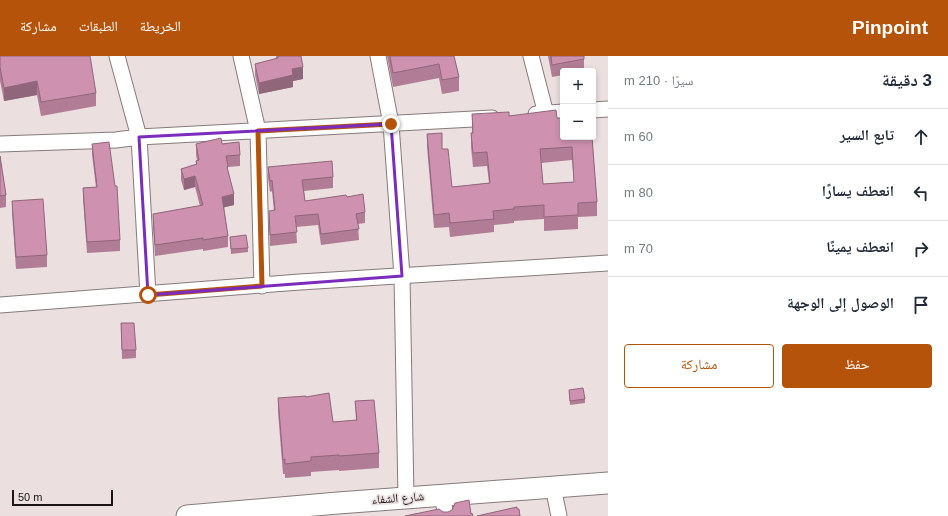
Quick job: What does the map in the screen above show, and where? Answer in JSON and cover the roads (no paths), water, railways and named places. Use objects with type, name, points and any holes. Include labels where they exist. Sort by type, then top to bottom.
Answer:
[{"type":"street","points":[[117,56],[140,137],[148,295]]},
{"type":"street","points":[[241,56],[258,131],[262,286]]},
{"type":"street","points":[[378,56],[391,124],[402,276],[406,498]]},
{"type":"street","points":[[531,56],[546,114]]},
{"type":"street","points":[[596,110],[608,109]]},
{"type":"street","points":[[522,115],[560,112]]},
{"type":"street","points":[[0,144],[116,140],[140,137],[506,117]]},
{"type":"street","points":[[0,305],[402,276],[608,263]]},
{"type":"street","name":"شارع الشفاء","points":[[187,516],[339,509],[406,498],[608,483]]},
{"type":"street","points":[[553,487],[559,516]]},
{"type":"street","points":[[442,495],[446,516]]}]
